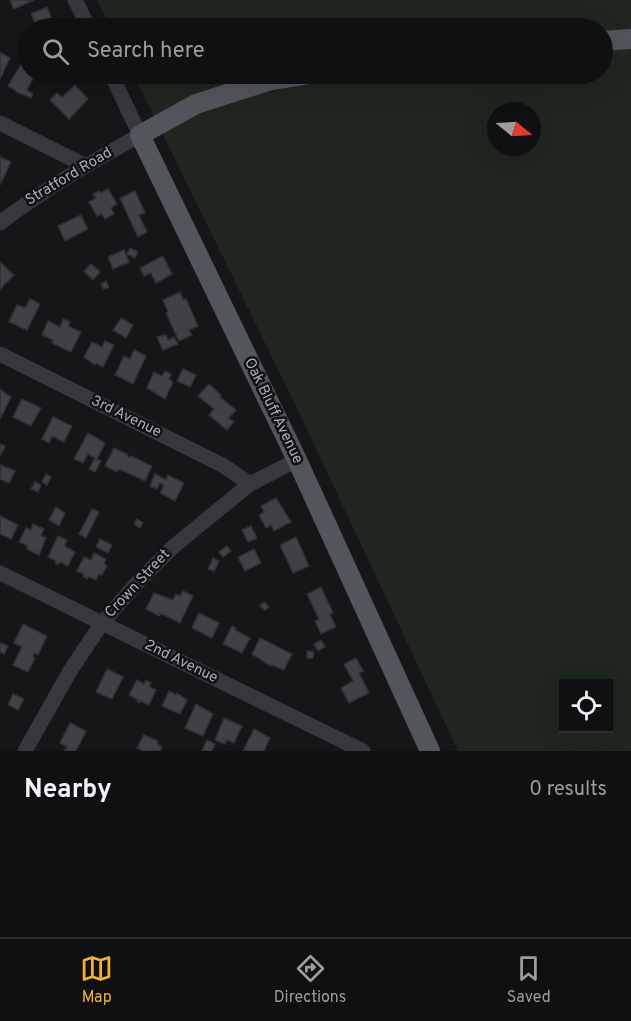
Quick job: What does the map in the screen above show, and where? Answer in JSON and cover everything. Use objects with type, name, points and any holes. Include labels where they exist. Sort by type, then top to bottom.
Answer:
[{"type":"main road","points":[[613,40],[631,39]]},
{"type":"main road","points":[[140,135],[196,104],[258,84]]},
{"type":"main road","name":"Oak Bluff Avenue","points":[[140,135],[297,460],[430,751]]},
{"type":"street","points":[[75,0],[84,18]]},
{"type":"street","name":"Oak Bluff Avenue","points":[[116,84],[140,135]]},
{"type":"street","points":[[0,123],[86,166]]},
{"type":"street","name":"Stratford Road","points":[[0,223],[86,166],[140,135]]},
{"type":"street","name":"3rd Avenue","points":[[0,354],[224,466],[250,484]]},
{"type":"street","name":"Crown Street","points":[[25,751],[64,681],[102,623],[138,582],[174,546],[250,484],[297,460]]},
{"type":"street","name":"2nd Avenue","points":[[0,573],[363,751]]},
{"type":"shaded area","points":[[97,0],[631,0],[631,751],[458,751],[296,406],[138,84],[613,84],[613,18],[106,18]]},
{"type":"building","points":[[10,0],[34,0],[14,9]]},
{"type":"building","points":[[47,7],[52,18],[33,18],[31,14]]},
{"type":"building","points":[[1,53],[10,58],[0,79],[0,55]]},
{"type":"building","points":[[18,69],[18,84],[30,84],[27,90],[33,94],[31,98],[8,86]]},
{"type":"building","points":[[75,85],[88,99],[69,119],[50,100],[57,93],[62,97]]},
{"type":"building","points":[[0,157],[11,162],[0,185]]},
{"type":"building","points":[[108,189],[117,204],[111,208],[114,214],[105,219],[102,214],[97,216],[89,202],[96,198],[93,194]]},
{"type":"building","points":[[135,191],[145,213],[139,215],[147,232],[138,237],[120,198]]},
{"type":"building","points":[[81,215],[88,229],[65,241],[58,226]]},
{"type":"building","points":[[130,248],[138,252],[135,258],[127,254]]},
{"type":"building","points":[[124,250],[129,262],[113,269],[108,257]]},
{"type":"building","points":[[163,256],[172,274],[156,283],[151,273],[144,276],[140,268]]},
{"type":"building","points":[[0,262],[14,275],[0,289]]},
{"type":"building","points":[[91,264],[100,272],[93,280],[84,271]]},
{"type":"building","points":[[106,281],[109,287],[104,289],[101,284]]},
{"type":"building","points":[[180,292],[183,300],[186,299],[198,326],[189,330],[192,335],[179,341],[166,313],[168,312],[163,300]]},
{"type":"building","points":[[30,299],[40,304],[27,330],[9,322],[17,305],[25,308]]},
{"type":"building","points":[[121,318],[133,325],[126,338],[113,330]]},
{"type":"building","points":[[63,319],[70,322],[68,326],[81,332],[71,352],[52,343],[53,340],[42,335],[48,321],[60,327]]},
{"type":"building","points":[[166,335],[168,340],[174,337],[178,344],[163,350],[157,337]]},
{"type":"building","points":[[105,341],[114,345],[103,367],[96,363],[95,365],[84,357],[92,342],[102,347]]},
{"type":"building","points":[[134,350],[146,356],[133,384],[115,375],[124,356],[130,359]]},
{"type":"building","points":[[183,369],[196,375],[190,387],[177,381]]},
{"type":"building","points":[[165,371],[171,374],[169,379],[173,382],[165,399],[147,388],[154,372],[162,376]]},
{"type":"building","points":[[209,384],[236,410],[229,418],[234,422],[227,430],[209,415],[214,409],[198,396]]},
{"type":"building","points":[[0,389],[11,397],[0,419]]},
{"type":"building","points":[[22,399],[41,408],[31,426],[13,417]]},
{"type":"building","points":[[53,417],[72,426],[64,442],[52,436],[49,443],[42,439]]},
{"type":"building","points":[[88,433],[105,443],[97,459],[101,461],[95,472],[89,469],[95,458],[88,454],[83,463],[74,459]]},
{"type":"building","points":[[0,444],[5,446],[0,457]]},
{"type":"building","points":[[114,448],[127,454],[130,458],[131,456],[152,466],[145,481],[119,469],[117,472],[105,466]]},
{"type":"building","points":[[1,465],[15,471],[9,483],[0,479]]},
{"type":"building","points":[[46,474],[51,477],[47,485],[42,482]]},
{"type":"building","points":[[155,474],[166,480],[168,475],[184,483],[175,501],[160,493],[164,485],[160,483],[157,489],[150,486]]},
{"type":"building","points":[[35,482],[41,485],[38,492],[31,489]]},
{"type":"building","points":[[276,498],[291,522],[274,531],[271,525],[266,528],[259,515],[264,512],[261,506]]},
{"type":"building","points":[[56,507],[65,513],[59,526],[49,520]]},
{"type":"building","points":[[92,509],[99,512],[86,538],[79,534]]},
{"type":"building","points":[[0,516],[18,525],[11,539],[0,534]]},
{"type":"building","points":[[137,519],[143,523],[140,528],[134,524]]},
{"type":"building","points":[[33,524],[44,529],[41,535],[46,538],[39,555],[19,542],[26,528],[31,530]]},
{"type":"building","points":[[251,526],[257,538],[248,542],[242,530]]},
{"type":"building","points":[[58,536],[67,540],[64,546],[75,552],[68,566],[60,562],[58,565],[56,561],[48,557]]},
{"type":"building","points":[[296,537],[309,566],[293,573],[280,545]]},
{"type":"building","points":[[100,539],[112,545],[108,553],[96,547]]},
{"type":"building","points":[[227,546],[231,551],[223,557],[219,552]]},
{"type":"building","points":[[254,549],[261,563],[245,571],[238,557]]},
{"type":"building","points":[[94,553],[106,559],[104,564],[107,566],[96,580],[88,576],[87,579],[83,576],[84,574],[77,571],[84,557],[91,560]]},
{"type":"building","points":[[213,558],[219,561],[214,571],[208,569]]},
{"type":"building","points":[[321,587],[333,613],[330,614],[336,627],[321,634],[315,621],[319,619],[307,594]]},
{"type":"building","points":[[183,591],[193,596],[180,623],[146,609],[154,593],[173,600],[176,594],[180,596]]},
{"type":"building","points":[[264,602],[269,607],[265,610],[260,606]]},
{"type":"building","points":[[199,613],[219,623],[212,638],[192,628]]},
{"type":"building","points":[[23,624],[47,636],[38,655],[34,653],[35,658],[28,672],[13,665],[22,647],[14,643]]},
{"type":"building","points":[[232,626],[250,638],[242,653],[223,644]]},
{"type":"building","points":[[260,638],[292,654],[284,670],[271,666],[252,654]]},
{"type":"building","points":[[321,640],[325,647],[318,651],[314,644]]},
{"type":"building","points":[[0,643],[8,646],[4,654],[0,652]]},
{"type":"building","points":[[307,651],[314,652],[313,658],[307,658]]},
{"type":"building","points":[[356,658],[363,671],[359,673],[369,693],[349,703],[341,688],[353,681],[344,664]]},
{"type":"building","points":[[107,669],[123,677],[112,699],[96,692]]},
{"type":"building","points":[[137,680],[144,684],[146,680],[151,683],[149,686],[156,690],[149,705],[140,701],[139,703],[129,695]]},
{"type":"building","points":[[169,691],[187,700],[180,714],[162,706]]},
{"type":"building","points":[[13,694],[24,699],[18,710],[8,705]]},
{"type":"building","points":[[196,704],[213,714],[203,736],[185,728]]},
{"type":"building","points":[[224,718],[242,726],[234,743],[227,740],[225,744],[215,740]]},
{"type":"building","points":[[70,723],[86,731],[76,751],[64,751],[67,747],[60,743]]},
{"type":"building","points":[[254,729],[270,738],[264,751],[243,751]]},
{"type":"building","points":[[144,735],[158,741],[157,744],[162,747],[160,751],[143,751],[137,748]]},
{"type":"building","points":[[207,740],[215,744],[212,751],[202,751]]}]
